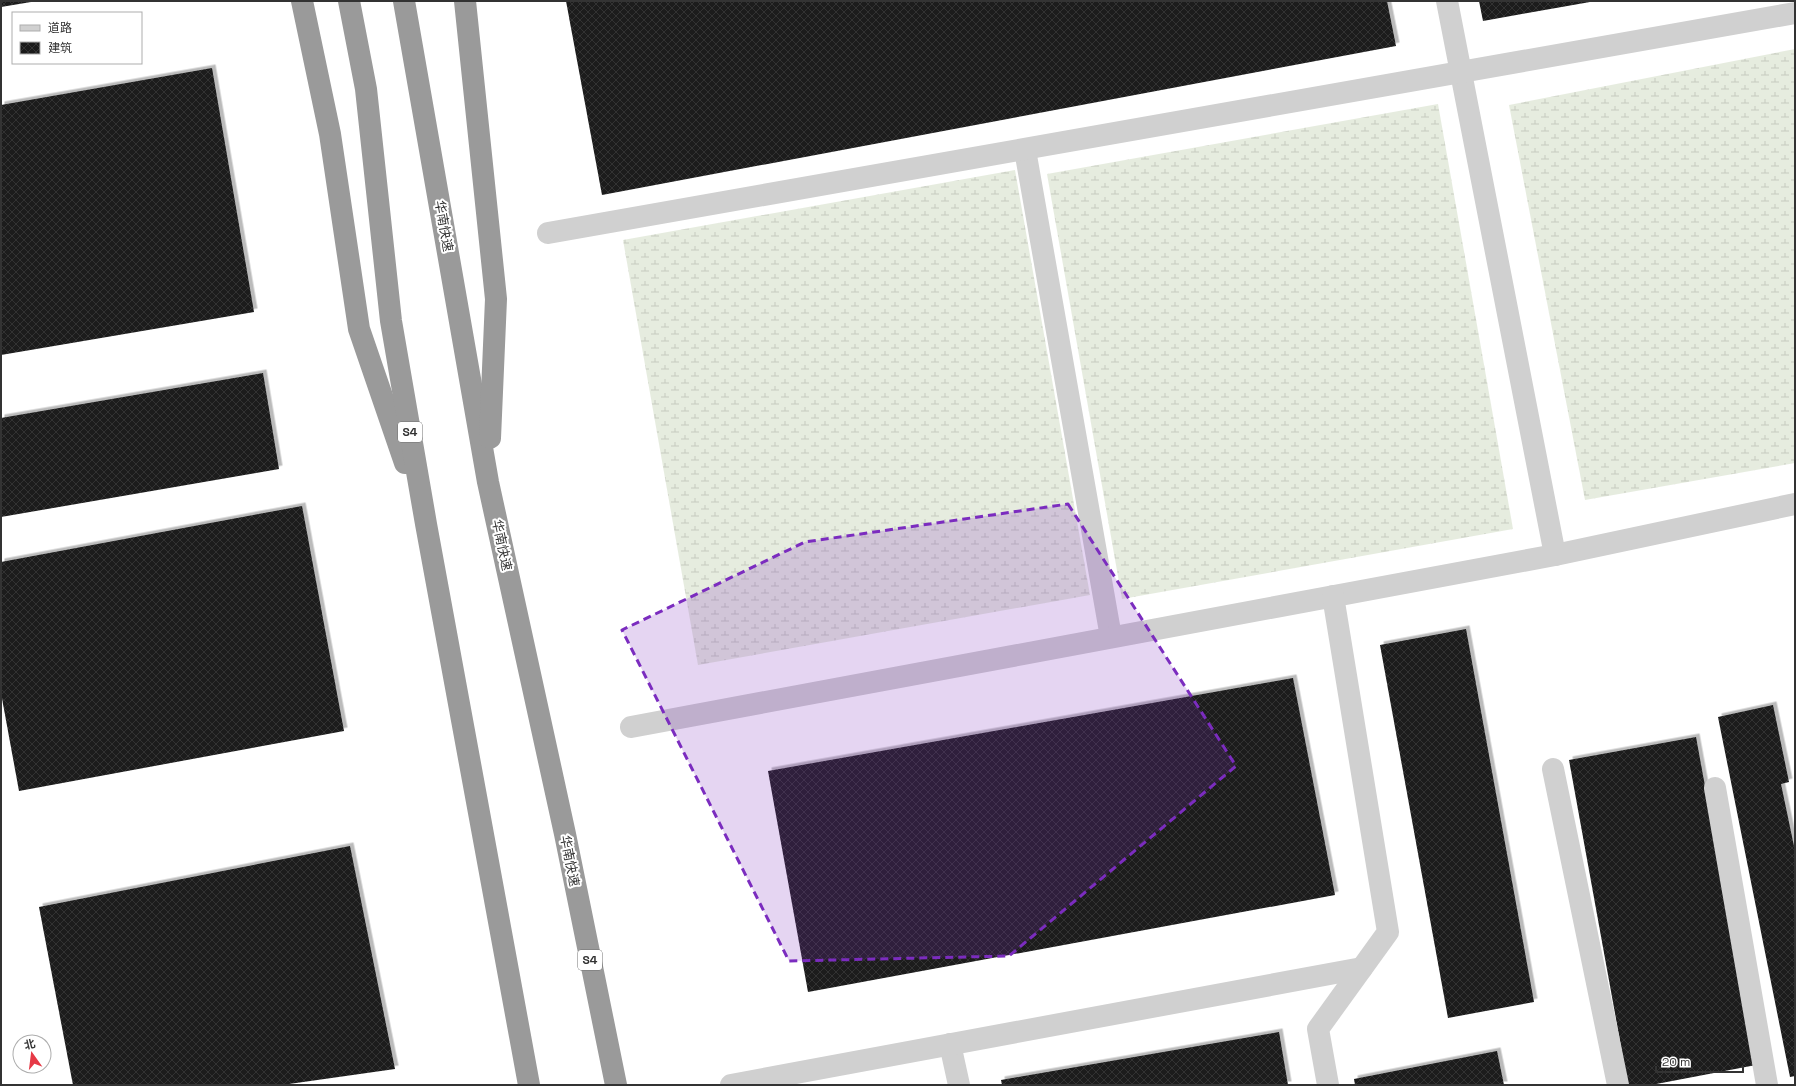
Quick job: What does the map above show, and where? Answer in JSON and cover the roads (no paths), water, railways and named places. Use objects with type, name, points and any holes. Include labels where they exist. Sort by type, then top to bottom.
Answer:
[{"type":"highway","points":[[302,1],[330,134],[359,328],[426,524]]},
{"type":"highway","name":"S4","points":[[349,1],[366,89],[392,321],[426,524],[528,1085]]},
{"type":"highway","name":"华南快速","points":[[404,1],[488,482],[565,834],[616,1085]]},
{"type":"highway","points":[[465,1],[496,299],[488,482]]},
{"type":"lane","points":[[1447,1],[1555,555]]},
{"type":"lane","points":[[548,233],[1795,13]]},
{"type":"lane","points":[[1025,150],[1111,638]]},
{"type":"lane","points":[[631,727],[1555,555],[1795,504]]},
{"type":"lane","points":[[1328,1085],[1318,1029],[1388,932],[1333,596]]},
{"type":"lane","points":[[1554,769],[1618,1085]]},
{"type":"lane","points":[[1715,788],[1766,1085],[1780,1085]]},
{"type":"lane","points":[[731,1085],[1362,968]]},
{"type":"lane","points":[[950,1044],[959,1085]]}]
